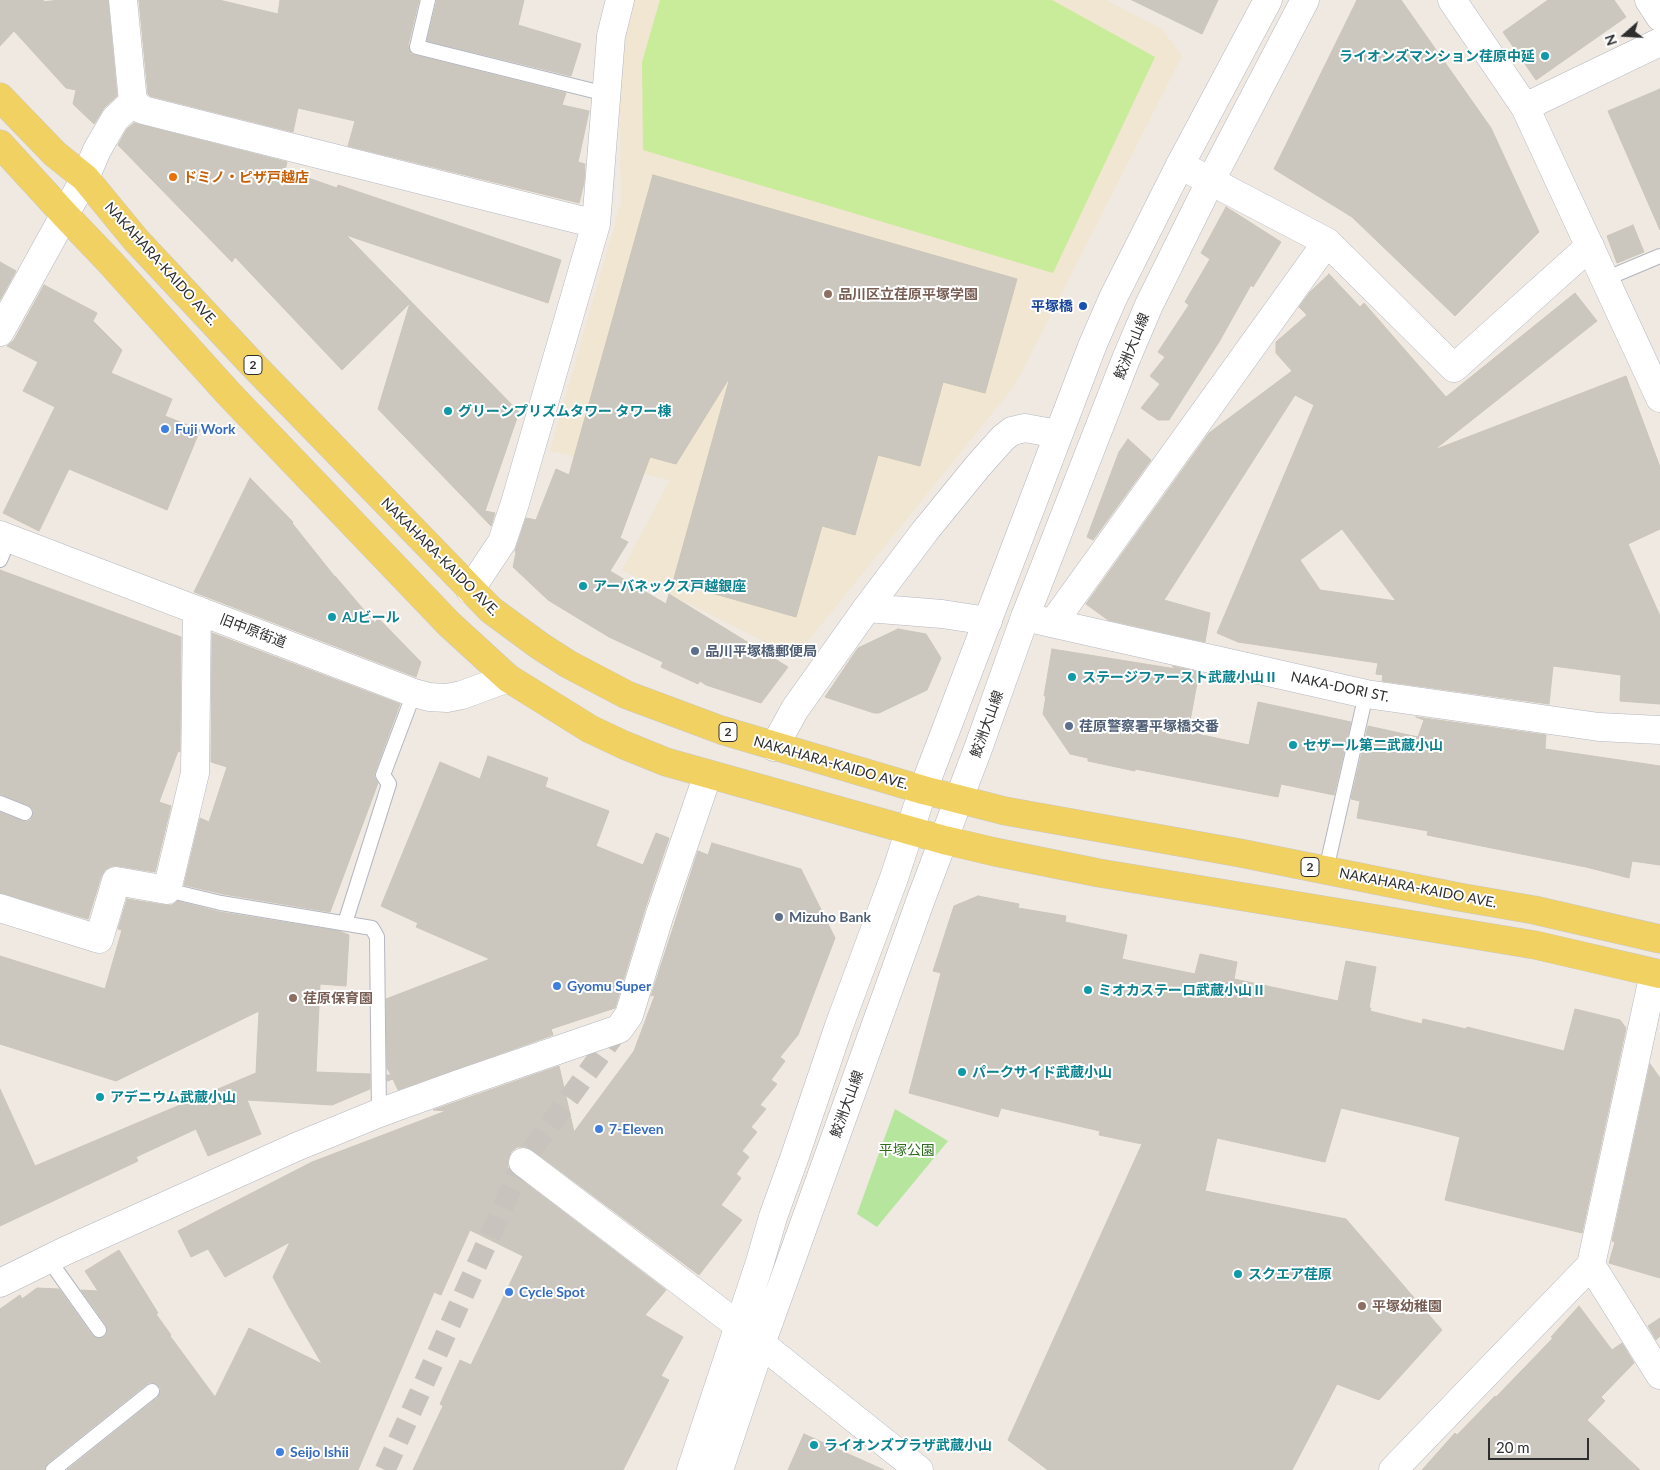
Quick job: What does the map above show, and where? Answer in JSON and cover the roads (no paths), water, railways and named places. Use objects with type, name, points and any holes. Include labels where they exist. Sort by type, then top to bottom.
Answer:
[{"type":"main road","name":"NAKAHARA-KAIDO AVE.","points":[[0,97],[55,154],[85,178],[136,240],[253,365],[470,590],[491,610],[540,646],[568,664],[627,695],[721,730],[774,747],[958,800],[1005,811],[1240,853],[1534,910],[1660,938]]},
{"type":"main road","points":[[0,144],[242,408],[449,624],[508,678],[590,729],[666,762],[944,840],[995,852],[1099,873],[1535,945],[1657,973]]},
{"type":"street","points":[[123,0],[133,102],[143,110],[596,224]]},
{"type":"street","points":[[470,590],[502,542],[518,494],[596,224],[611,36],[620,0]]},
{"type":"street","points":[[691,1470],[773,1217],[839,1026],[894,878],[923,790],[1093,344],[1113,298],[1180,165],[1268,0]]},
{"type":"street","name":"鮫洲大山線","points":[[719,1470],[761,1344],[1024,618],[1126,359],[1149,305],[1210,182],[1305,0]]},
{"type":"street","points":[[1452,0],[1525,107],[1660,398]]},
{"type":"street","points":[[1649,0],[1660,17]]},
{"type":"street","points":[[1525,107],[1660,42]]},
{"type":"street","points":[[0,332],[65,216],[97,150],[115,119],[133,102]]},
{"type":"street","points":[[1180,165],[1327,242],[1454,368],[1590,246]]},
{"type":"street","points":[[1053,623],[1327,242]]},
{"type":"street","points":[[774,747],[795,709],[867,608],[937,517],[1003,438],[1012,431],[1024,428],[1058,434]]},
{"type":"street","name":"旧中原街道","points":[[3,545],[197,610],[414,693],[429,697],[447,698],[462,695],[508,678]]},
{"type":"street","points":[[867,608],[942,614],[988,621]]},
{"type":"street","points":[[0,908],[99,939],[116,881],[167,890],[195,773],[197,610]]},
{"type":"street","name":"NAKA-DORI ST.","points":[[1024,618],[1366,694],[1599,727],[1660,730]]},
{"type":"street","points":[[0,1283],[296,1147],[379,1113],[619,1030],[629,1015],[660,914],[708,774]]},
{"type":"street","points":[[1393,1470],[1591,1265],[1657,973]]},
{"type":"street","points":[[523,1162],[739,1326],[919,1470]]},
{"type":"street","points":[[1591,1265],[1660,1375]]},
{"type":"lane","points":[[428,0],[417,47],[606,94]]},
{"type":"lane","points":[[1605,279],[1660,256]]},
{"type":"lane","points":[[345,923],[389,784],[383,775],[414,693]]},
{"type":"lane","points":[[1326,870],[1366,694]]},
{"type":"lane","points":[[0,803],[25,813]]},
{"type":"lane","points":[[167,890],[221,903],[372,928],[377,938],[379,1113]]},
{"type":"lane","points":[[48,1260],[99,1330]]},
{"type":"lane","points":[[53,1470],[152,1391]]},
{"type":"tunnel","points":[[385,1470],[523,1162],[619,1029]]},
{"type":"place","name":"ライオンズマンション荏原中延","points":[[1545,56]]},
{"type":"place","name":"ドミノ・ピザ戸越店","points":[[173,177]]},
{"type":"place","name":"品川区立荏原平塚学園","points":[[828,294]]},
{"type":"place","name":"平塚橋","points":[[1083,306]]},
{"type":"place","name":"グリーンプリズムタワー タワー棟","points":[[448,411]]},
{"type":"place","name":"Fuji Work","points":[[165,429]]},
{"type":"place","name":"アーバネックス戸越銀座","points":[[583,586]]},
{"type":"place","name":"AJビール","points":[[332,617]]},
{"type":"place","name":"品川平塚橋郵便局","points":[[695,651]]},
{"type":"place","name":"ステージファースト武蔵小山Ⅱ","points":[[1072,677]]},
{"type":"place","name":"荏原警察署平塚橋交番","points":[[1069,726]]},
{"type":"place","name":"セザール第二武蔵小山","points":[[1293,745]]},
{"type":"place","name":"Mizuho Bank","points":[[779,917]]},
{"type":"place","name":"Gyomu Super","points":[[557,986]]},
{"type":"place","name":"ミオカステーロ武蔵小山Ⅱ","points":[[1088,990]]},
{"type":"place","name":"荏原保育園","points":[[293,998]]},
{"type":"place","name":"パークサイド武蔵小山","points":[[962,1072]]},
{"type":"place","name":"アデニウム武蔵小山","points":[[100,1097]]},
{"type":"place","name":"7-Eleven","points":[[599,1129]]},
{"type":"place","name":"スクエア荏原","points":[[1238,1274]]},
{"type":"place","name":"Cycle Spot","points":[[509,1292]]},
{"type":"place","name":"平塚幼稚園","points":[[1362,1306]]},
{"type":"place","name":"ライオンズプラザ武蔵小山","points":[[814,1445]]},
{"type":"place","name":"Seijo Ishii","points":[[280,1452]]},
{"type":"park label","name":"平塚公園","points":[[907,1150]]}]
